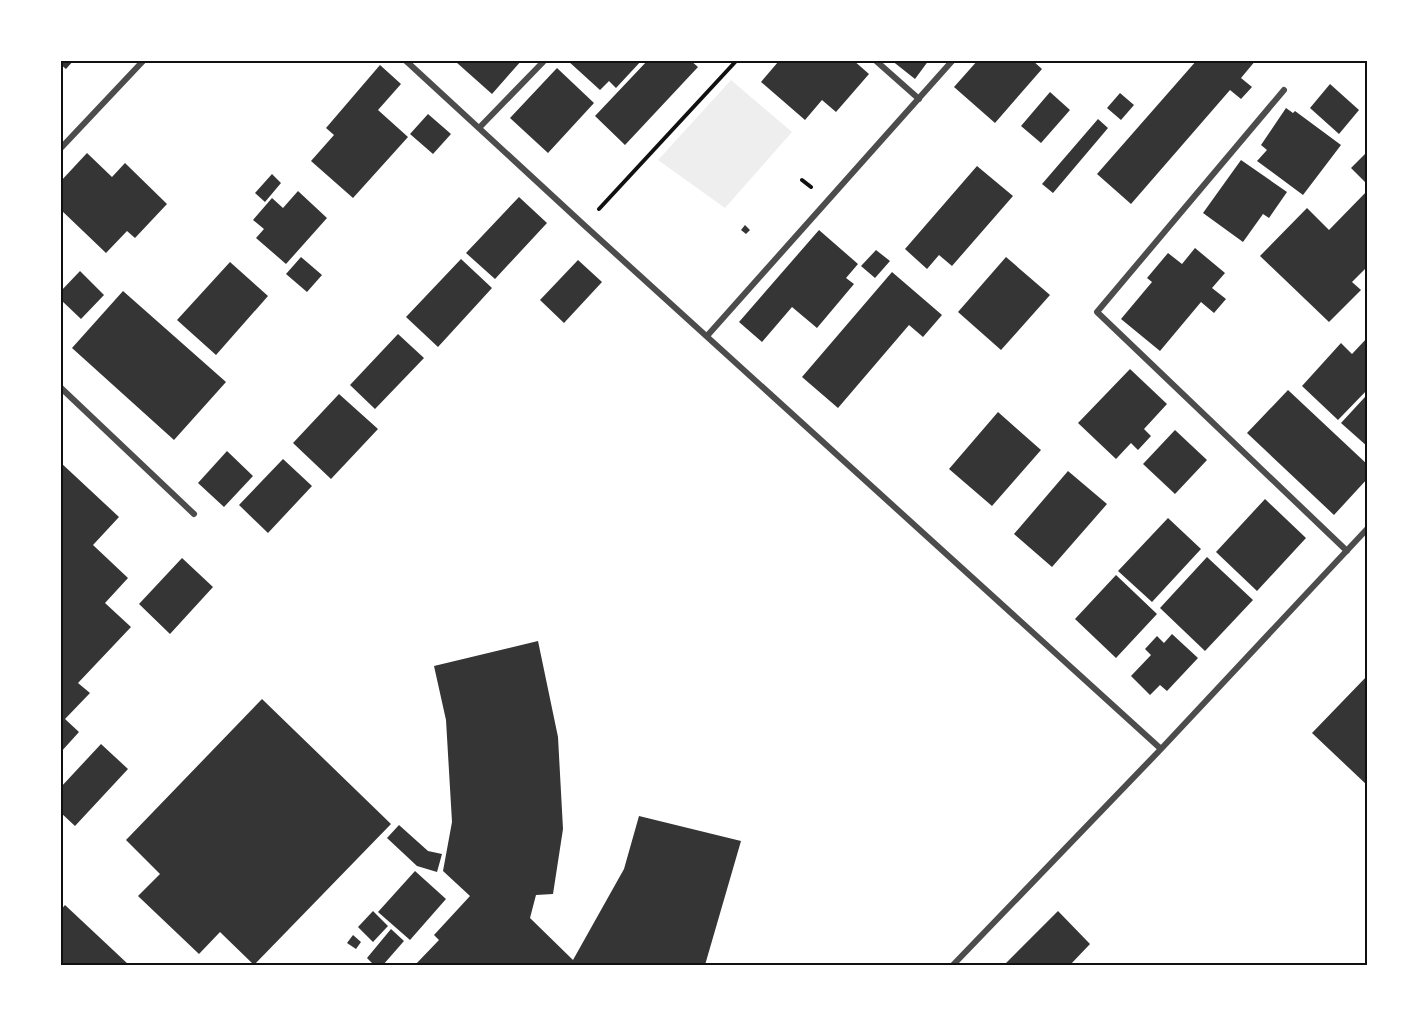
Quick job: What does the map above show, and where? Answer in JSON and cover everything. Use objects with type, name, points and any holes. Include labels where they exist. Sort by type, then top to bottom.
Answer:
[{"type":"street","points":[[60,149],[144,60]]},
{"type":"street","points":[[405,60],[1161,749]]},
{"type":"street","points":[[479,128],[545,60]]},
{"type":"street","points":[[875,60],[919,99]]},
{"type":"street","points":[[707,336],[953,60]]},
{"type":"street","points":[[1284,90],[1097,312],[1347,551]]},
{"type":"street","points":[[60,387],[194,514]]},
{"type":"street","points":[[953,965],[1161,749],[1368,528]]},
{"type":"path","points":[[584,225],[736,60]]},
{"type":"shaded area","points":[[731,80],[792,132],[725,208],[658,160]]},
{"type":"building","points":[[60,60],[74,60],[66,69],[60,64]]},
{"type":"building","points":[[458,60],[522,60],[492,94],[456,62]]},
{"type":"building","points":[[567,60],[642,60],[616,88],[609,81],[600,90]]},
{"type":"building","points":[[648,60],[690,60],[698,67],[625,145],[595,116]]},
{"type":"building","points":[[776,60],[853,60],[869,74],[836,112],[822,100],[805,120],[761,82],[778,62]]},
{"type":"building","points":[[891,60],[929,60],[915,79]]},
{"type":"building","points":[[978,60],[1032,60],[1042,69],[995,123],[954,87]]},
{"type":"building","points":[[1197,60],[1256,60],[1241,78],[1252,87],[1241,99],[1230,90],[1131,204],[1097,174]]},
{"type":"building","points":[[380,65],[401,84],[378,110],[408,137],[353,198],[311,161],[334,135],[326,128]]},
{"type":"building","points":[[557,68],[594,103],[548,153],[510,118]]},
{"type":"building","points":[[1330,84],[1359,110],[1339,134],[1310,108]]},
{"type":"building","points":[[1050,92],[1070,110],[1041,143],[1021,126]]},
{"type":"building","points":[[1120,93],[1134,105],[1121,120],[1107,108]]},
{"type":"building","points":[[1286,108],[1293,113],[1295,111],[1341,145],[1303,195],[1257,161],[1267,150],[1261,145]]},
{"type":"building","points":[[428,114],[451,134],[433,154],[410,134]]},
{"type":"building","points":[[1098,119],[1108,128],[1053,193],[1042,184]]},
{"type":"building","points":[[1368,151],[1368,185],[1351,168]]},
{"type":"building","points":[[87,153],[112,177],[125,163],[167,204],[135,238],[127,231],[106,253],[60,209],[60,182]]},
{"type":"building","points":[[1241,160],[1287,192],[1269,218],[1263,214],[1243,242],[1203,213]]},
{"type":"building","points":[[977,166],[1013,196],[952,266],[939,255],[927,269],[905,249]]},
{"type":"building","points":[[272,174],[281,183],[265,202],[255,193]]},
{"type":"building","points":[[1368,190],[1368,266],[1352,282],[1361,290],[1329,322],[1260,256],[1307,208],[1329,230]]},
{"type":"building","points":[[298,191],[327,218],[286,264],[256,238],[264,229],[253,220],[272,198],[283,208]]},
{"type":"building","points":[[519,197],[547,223],[495,279],[466,253]]},
{"type":"building","points":[[745,225],[750,230],[746,234],[741,230]]},
{"type":"building","points":[[819,230],[858,264],[846,278],[854,284],[817,328],[792,307],[762,342],[739,322]]},
{"type":"building","points":[[1195,248],[1225,273],[1212,288],[1226,299],[1214,313],[1201,302],[1160,351],[1121,319],[1152,282],[1147,278],[1168,253],[1182,264]]},
{"type":"building","points":[[876,250],[890,261],[875,278],[861,266]]},
{"type":"building","points":[[301,257],[322,275],[307,292],[286,274]]},
{"type":"building","points":[[1006,257],[1050,295],[1001,350],[958,312]]},
{"type":"building","points":[[461,259],[492,288],[438,347],[406,317]]},
{"type":"building","points":[[578,260],[602,282],[564,323],[540,300]]},
{"type":"building","points":[[230,262],[268,296],[216,355],[177,320]]},
{"type":"building","points":[[80,271],[104,295],[81,319],[60,299],[60,292]]},
{"type":"building","points":[[892,272],[942,315],[923,337],[909,325],[838,408],[802,377]]},
{"type":"building","points":[[123,291],[226,382],[174,440],[72,348]]},
{"type":"building","points":[[398,334],[424,358],[375,409],[350,385]]},
{"type":"building","points":[[1368,337],[1368,389],[1338,420],[1302,386],[1341,343],[1352,354]]},
{"type":"building","points":[[1130,369],[1167,404],[1144,429],[1151,436],[1138,450],[1131,443],[1116,459],[1078,423]]},
{"type":"building","points":[[1288,390],[1368,465],[1368,478],[1334,515],[1247,433]]},
{"type":"building","points":[[339,394],[378,429],[331,479],[293,443]]},
{"type":"building","points":[[1365,397],[1368,400],[1368,447],[1341,423]]},
{"type":"building","points":[[998,412],[1041,450],[992,506],[949,469]]},
{"type":"building","points":[[1175,430],[1207,460],[1175,494],[1143,464]]},
{"type":"building","points":[[227,451],[253,476],[224,507],[198,483]]},
{"type":"building","points":[[283,459],[312,486],[268,533],[239,505]]},
{"type":"building","points":[[60,462],[119,517],[93,545],[128,578],[105,603],[131,627],[78,683],[90,693],[65,719],[79,732],[60,753]]},
{"type":"building","points":[[1068,471],[1107,504],[1052,567],[1014,534]]},
{"type":"building","points":[[1265,499],[1306,538],[1257,591],[1216,552]]},
{"type":"building","points":[[1168,518],[1201,549],[1152,602],[1118,571]]},
{"type":"building","points":[[1207,557],[1253,600],[1205,651],[1160,608]]},
{"type":"building","points":[[182,558],[213,587],[170,634],[139,604]]},
{"type":"building","points":[[1116,575],[1157,614],[1116,658],[1075,619]]},
{"type":"building","points":[[1172,634],[1198,658],[1167,691],[1160,685],[1150,695],[1131,676],[1151,655],[1145,649],[1157,636],[1164,643]]},
{"type":"building","points":[[538,641],[558,737],[563,829],[553,894],[536,895],[530,918],[573,960],[624,869],[639,816],[741,841],[705,965],[415,965],[439,940],[434,935],[470,896],[443,871],[452,822],[446,720],[434,666]]},
{"type":"building","points":[[1368,675],[1368,786],[1312,733]]},
{"type":"building","points":[[262,699],[391,824],[254,965],[220,932],[199,954],[138,896],[160,874],[126,840]]},
{"type":"building","points":[[101,744],[128,769],[75,826],[60,812],[60,788]]},
{"type":"building","points":[[399,825],[428,851],[442,854],[437,872],[417,866],[387,838]]},
{"type":"building","points":[[415,871],[446,899],[410,940],[378,912]]},
{"type":"building","points":[[65,905],[129,965],[60,965],[60,911]]},
{"type":"building","points":[[373,911],[388,926],[373,942],[358,927]]},
{"type":"building","points":[[1058,911],[1090,944],[1070,965],[1004,965]]},
{"type":"building","points":[[391,929],[404,941],[383,965],[374,965],[367,958]]},
{"type":"building","points":[[353,935],[361,942],[356,949],[347,943]]}]
